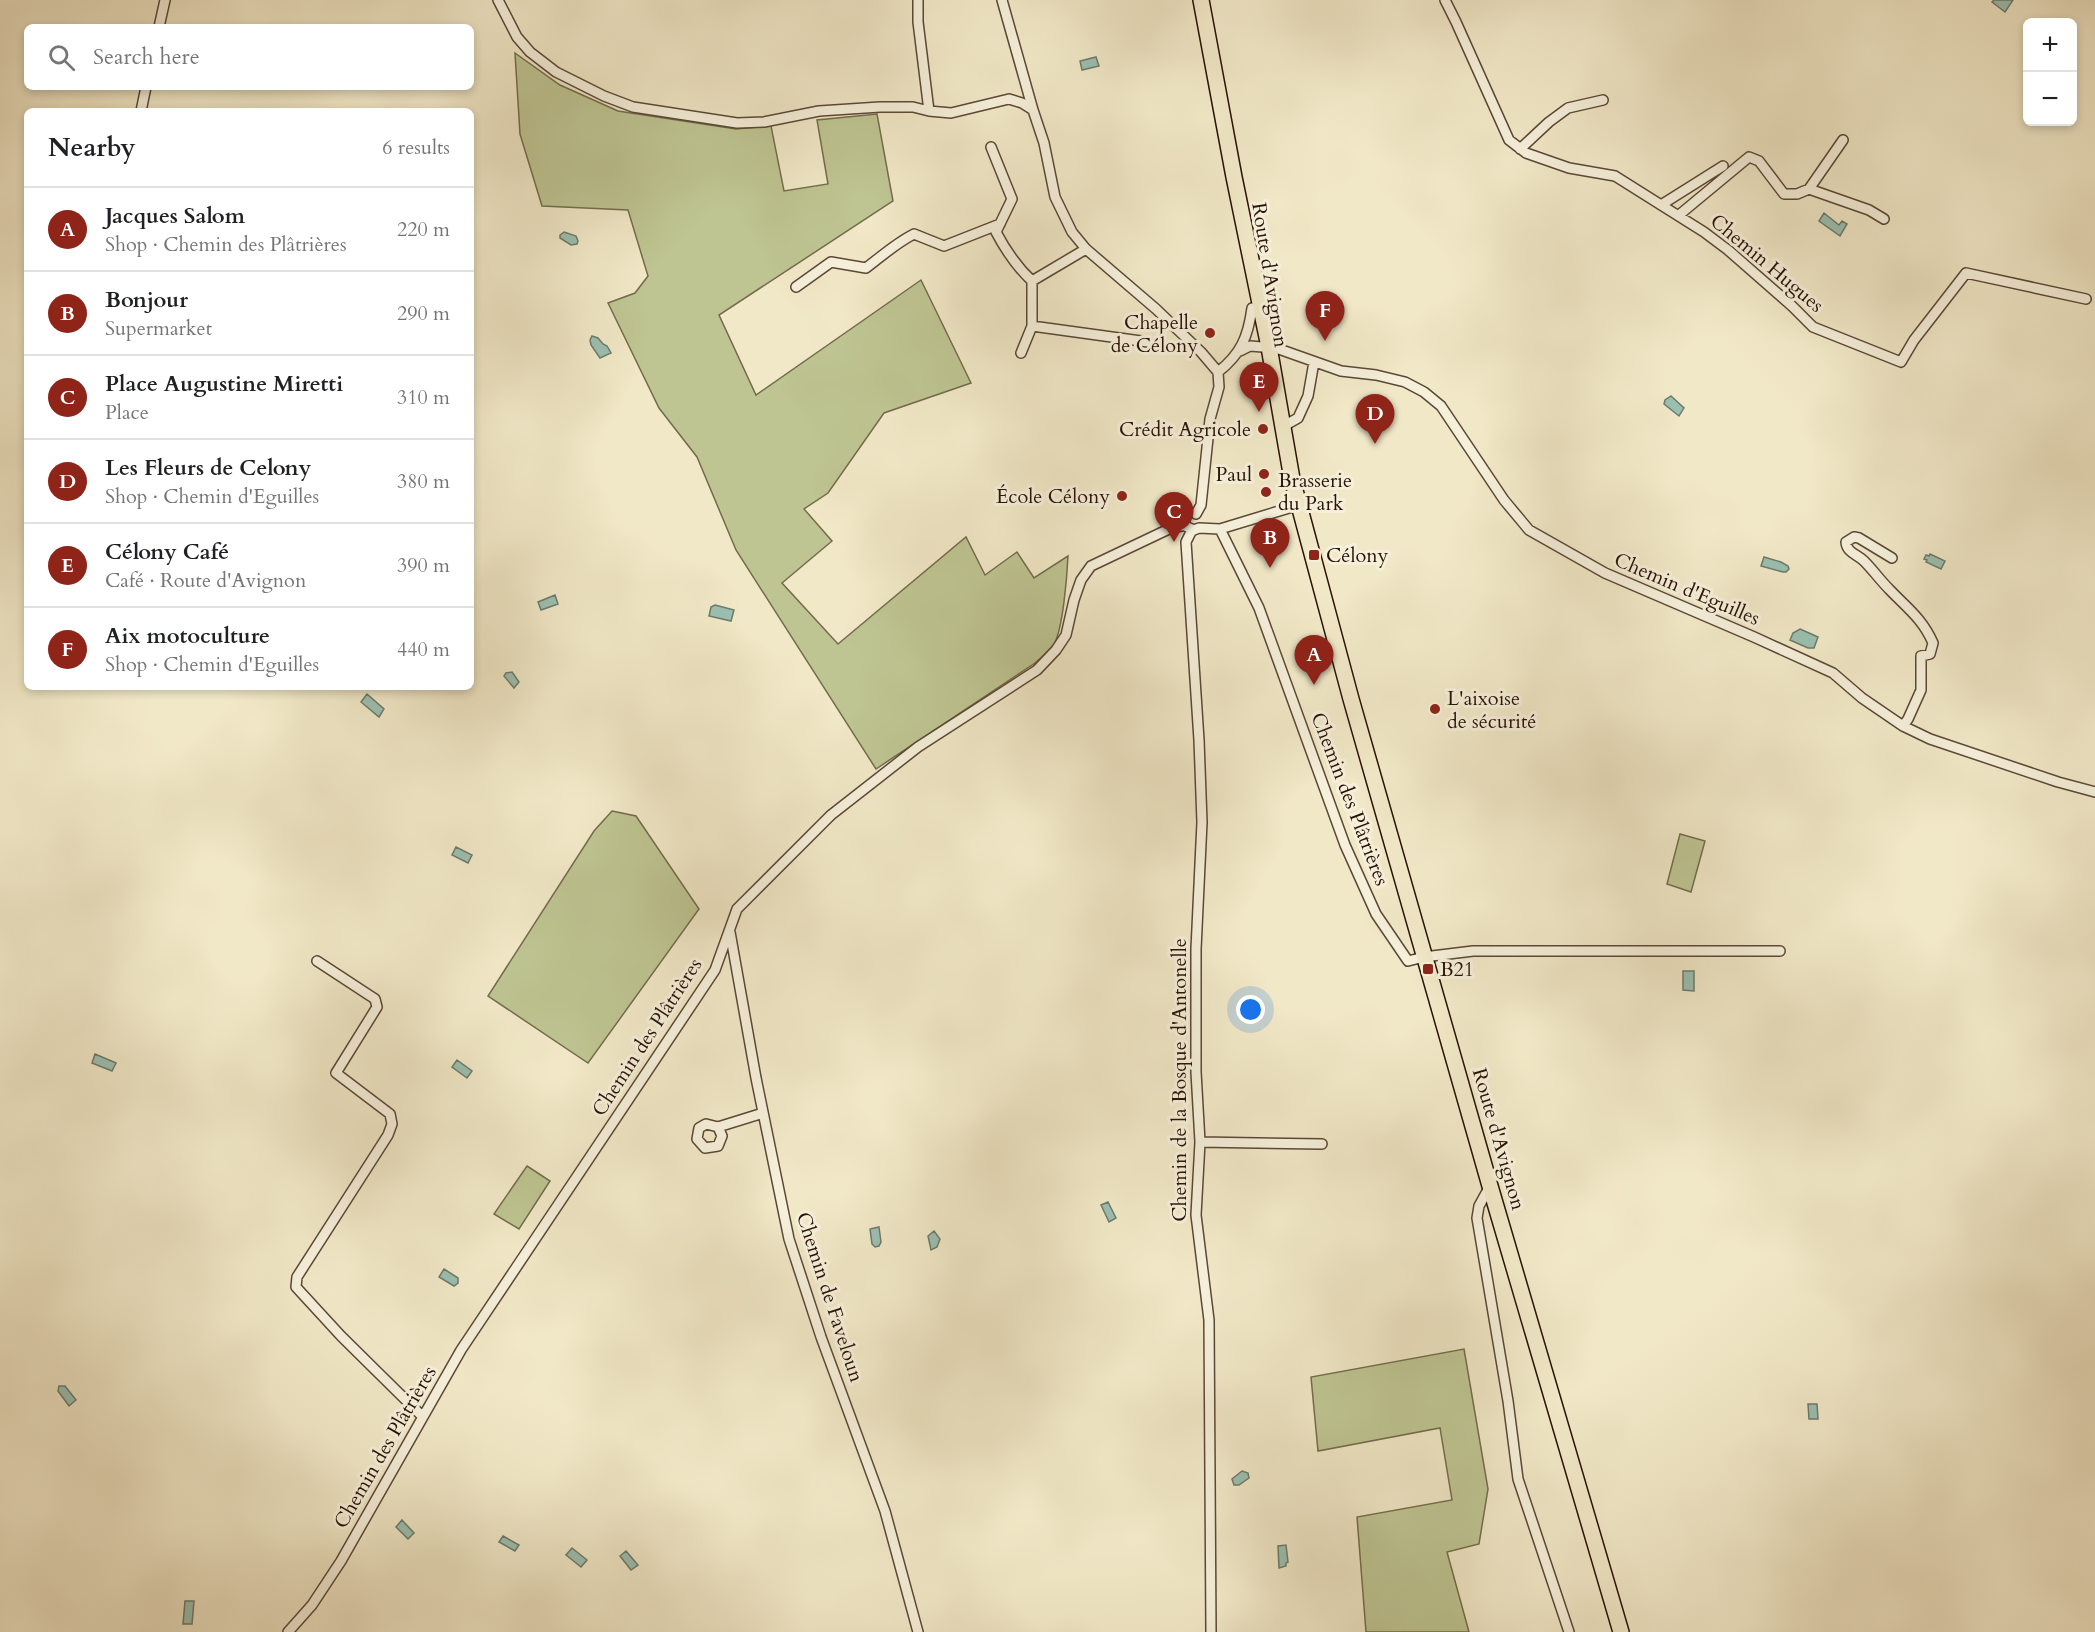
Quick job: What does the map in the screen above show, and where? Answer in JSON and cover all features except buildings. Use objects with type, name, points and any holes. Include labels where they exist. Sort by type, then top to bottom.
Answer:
[{"type":"main road","name":"Route d'Avignon","points":[[1201,0],[1264,347],[1279,459],[1295,506],[1621,1632]]},
{"type":"main road","name":"Route d'Avignon","points":[[1234,177],[1252,308],[1264,347],[1282,427],[1295,506]]},
{"type":"street","points":[[160,24],[165,0]]},
{"type":"street","points":[[498,0],[517,37],[530,52],[556,72],[604,96],[633,106],[737,123],[764,122],[819,111],[880,107],[913,107],[951,113],[1008,99],[1022,103],[1033,110]]},
{"type":"street","points":[[918,0],[918,22],[929,111]]},
{"type":"street","points":[[1002,0],[1044,143],[1055,197],[1072,232],[1086,249],[1208,358],[1218,372],[1219,387],[1210,419],[1201,505],[1196,514],[1187,517],[1192,527],[1220,529],[1295,506]]},
{"type":"street","points":[[1445,0],[1509,140],[1520,149],[1568,108],[1603,100]]},
{"type":"street","points":[[142,108],[145,90]]},
{"type":"street","points":[[1679,215],[1749,157],[1759,161],[1784,194],[1797,194],[1809,189],[1843,140]]},
{"type":"street","points":[[991,147],[1012,199],[996,232],[1008,255],[1032,281],[1032,326],[1021,352]]},
{"type":"street","name":"Chemin Hugues","points":[[1520,149],[1569,168],[1615,176],[1679,215],[1728,250],[1813,327],[1900,362],[1914,340],[1966,273],[2086,299]]},
{"type":"street","points":[[1661,205],[1723,166]]},
{"type":"street","points":[[1809,189],[1869,210],[1884,219]]},
{"type":"street","points":[[796,286],[831,262],[866,268],[890,250],[894,244],[914,234],[944,246],[1000,224]]},
{"type":"street","points":[[1032,281],[1086,249]]},
{"type":"street","points":[[1240,351],[1248,330],[1252,308]]},
{"type":"street","points":[[1032,326],[1148,342]]},
{"type":"street","points":[[1218,372],[1240,351],[1250,346],[1264,347]]},
{"type":"street","name":"Chemin d'Eguilles","points":[[1264,347],[1282,350],[1341,371],[1376,375],[1405,382],[1424,392],[1441,406],[1504,500],[1529,530],[1605,573],[1833,673],[1862,698],[1903,726],[1930,739],[2095,792]]},
{"type":"street","points":[[1282,427],[1298,418],[1308,396],[1314,362]]},
{"type":"street","name":"Chemin des Plâtrières","points":[[288,1632],[312,1605],[340,1561],[461,1350],[715,970],[737,909],[831,815],[918,747],[1037,670],[1056,650],[1066,635],[1081,580],[1091,566],[1171,528],[1192,527]]},
{"type":"street","name":"Chemin de la Bosque d'Antonelle","points":[[1192,527],[1186,542],[1200,740],[1202,822],[1196,949],[1196,1072],[1200,1142],[1196,1215],[1209,1320],[1211,1632]]},
{"type":"street","name":"Chemin des Plâtrières","points":[[1220,529],[1259,608],[1345,845],[1376,914],[1408,961],[1425,957]]},
{"type":"street","points":[[1892,558],[1859,538],[1854,537],[1846,542],[1846,547],[1850,552],[1860,557],[1890,590],[1908,605],[1933,643],[1930,654],[1921,656],[1921,690],[1903,726]]},
{"type":"street","name":"Chemin de Faveloun","points":[[730,929],[763,1113],[789,1239],[821,1337],[885,1511],[918,1632]]},
{"type":"street","points":[[1425,957],[1473,951],[1780,951]]},
{"type":"street","points":[[317,961],[375,999],[377,1007],[336,1073],[390,1114],[392,1124],[388,1135],[297,1276],[296,1287],[341,1336],[422,1416]]},
{"type":"street","points":[[718,1127],[763,1113]]},
{"type":"street","points":[[1200,1142],[1322,1144]]},
{"type":"street","points":[[1490,1186],[1479,1206],[1477,1218],[1508,1401],[1518,1479],[1569,1632]]},
{"type":"green space","points":[[515,53],[560,85],[618,111],[736,129],[771,126],[784,191],[828,184],[817,120],[877,114],[893,201],[719,315],[756,395],[921,280],[971,383],[884,413],[828,493],[804,509],[832,541],[782,583],[838,644],[966,537],[985,575],[1017,552],[1034,578],[1068,556],[1062,616],[1051,649],[1035,663],[876,769],[736,550],[697,457],[659,408],[608,303],[635,293],[648,276],[628,210],[542,206],[520,134]]},
{"type":"green space","points":[[612,811],[636,816],[699,909],[588,1063],[488,996],[594,831]]},
{"type":"green space","points":[[1680,834],[1705,841],[1691,892],[1667,884]]},
{"type":"green space","points":[[527,1166],[550,1181],[519,1229],[494,1214]]},
{"type":"green space","points":[[1464,1349],[1488,1489],[1479,1544],[1447,1552],[1469,1632],[1366,1632],[1357,1517],[1452,1500],[1440,1428],[1318,1451],[1311,1377]]},
{"type":"shaded area","points":[[1994,0],[2013,0],[2005,12],[1992,2]]},
{"type":"shaded area","points":[[1096,57],[1099,66],[1082,70],[1080,61]]},
{"type":"shaded area","points":[[1824,213],[1839,225],[1842,221],[1847,224],[1840,236],[1819,221]]},
{"type":"shaded area","points":[[564,232],[576,236],[577,244],[571,245],[560,238]]},
{"type":"shaded area","points":[[592,336],[607,346],[611,353],[600,358],[591,345]]},
{"type":"shaded area","points":[[1671,396],[1684,408],[1679,416],[1664,404],[1665,400]]},
{"type":"shaded area","points":[[1930,554],[1945,561],[1941,569],[1926,562],[1927,560],[1924,559],[1926,555]]},
{"type":"shaded area","points":[[1764,557],[1781,562],[1789,569],[1783,572],[1761,566]]},
{"type":"shaded area","points":[[555,595],[558,604],[541,610],[538,602]]},
{"type":"shaded area","points":[[715,605],[734,610],[731,621],[709,616],[711,607]]},
{"type":"shaded area","points":[[1800,629],[1818,637],[1814,648],[1808,648],[1790,640],[1793,633]]},
{"type":"shaded area","points":[[512,672],[519,682],[514,688],[504,676]]},
{"type":"shaded area","points":[[367,694],[384,709],[379,717],[361,702]]},
{"type":"shaded area","points":[[456,847],[472,855],[468,863],[452,855]]},
{"type":"shaded area","points":[[1683,971],[1694,971],[1694,991],[1683,990]]},
{"type":"shaded area","points":[[95,1054],[116,1063],[112,1071],[92,1063]]},
{"type":"shaded area","points":[[457,1060],[472,1071],[467,1078],[452,1067]]},
{"type":"shaded area","points":[[1108,1202],[1116,1218],[1109,1222],[1101,1205]]},
{"type":"shaded area","points":[[879,1227],[881,1242],[875,1247],[872,1244],[870,1229]]},
{"type":"shaded area","points":[[934,1231],[940,1239],[937,1247],[931,1250],[928,1236]]},
{"type":"shaded area","points":[[444,1269],[458,1278],[458,1283],[454,1286],[439,1277]]},
{"type":"shaded area","points":[[59,1386],[65,1386],[76,1400],[69,1406],[58,1391]]},
{"type":"shaded area","points":[[1808,1404],[1817,1404],[1818,1419],[1809,1419]]},
{"type":"shaded area","points":[[1242,1471],[1248,1473],[1249,1478],[1239,1485],[1234,1485],[1232,1479]]},
{"type":"shaded area","points":[[402,1520],[414,1533],[408,1539],[396,1527]]},
{"type":"shaded area","points":[[503,1536],[519,1545],[515,1551],[499,1542]]},
{"type":"shaded area","points":[[1286,1545],[1288,1562],[1286,1566],[1279,1568],[1278,1546]]},
{"type":"shaded area","points":[[572,1548],[587,1560],[581,1567],[566,1555]]},
{"type":"shaded area","points":[[626,1551],[638,1565],[631,1570],[620,1556]]},
{"type":"shaded area","points":[[185,1601],[194,1601],[192,1624],[183,1624]]},
{"type":"place","name":"Chapelle de Célony","points":[[1210,333]]},
{"type":"place","name":"Aix motoculture","points":[[1325,341]]},
{"type":"place","name":"Célony Café","points":[[1259,412]]},
{"type":"place","name":"Crédit Agricole","points":[[1263,429]]},
{"type":"place","name":"Les Fleurs de Celony","points":[[1375,444]]},
{"type":"place","name":"Paul","points":[[1264,474]]},
{"type":"place","name":"Brasserie du Park","points":[[1266,492]]},
{"type":"place","name":"École Célony","points":[[1122,496]]},
{"type":"place","name":"Place Augustine Miretti","points":[[1174,542]]},
{"type":"place","name":"Célony","points":[[1314,555]]},
{"type":"place","name":"Bonjour","points":[[1270,568]]},
{"type":"place","name":"Jacques Salom","points":[[1314,685]]},
{"type":"place","name":"L'aixoise de sécurité","points":[[1435,709]]},
{"type":"place","name":"B21","points":[[1428,969]]}]
